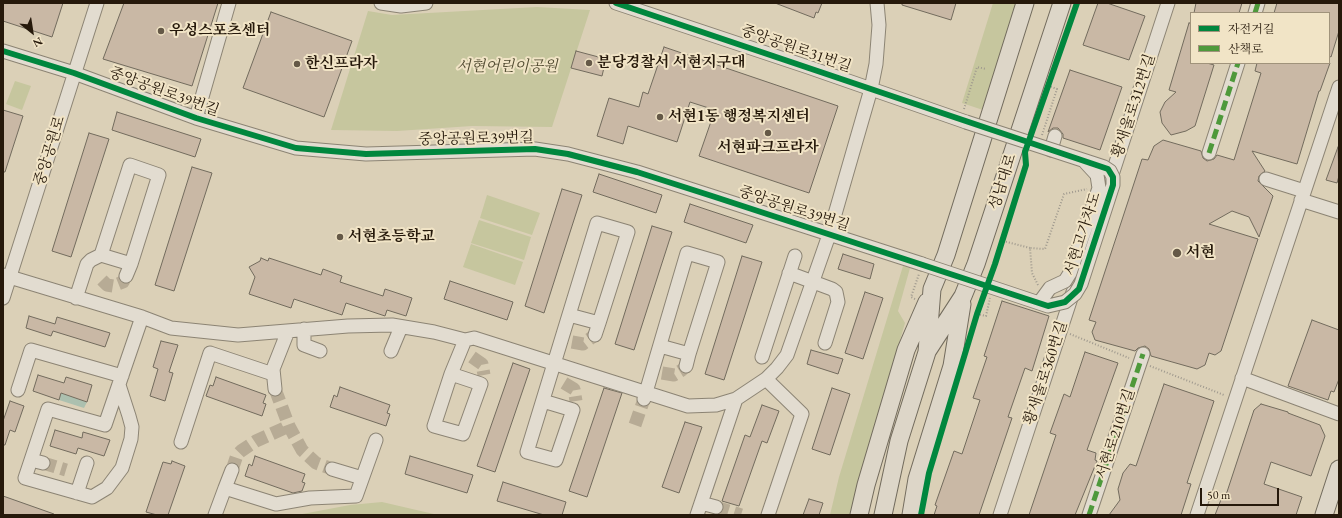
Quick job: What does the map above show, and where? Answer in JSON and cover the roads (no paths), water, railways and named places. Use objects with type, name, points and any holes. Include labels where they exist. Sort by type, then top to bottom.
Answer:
[{"type":"main road","name":"성남대로","points":[[884,515],[900,441],[927,352],[932,290],[946,255],[1025,3]]},
{"type":"main road","name":"성남대로","points":[[927,352],[963,296],[976,264],[1062,3]]},
{"type":"main road","points":[[859,515],[868,477],[906,350],[932,290]]},
{"type":"main road","points":[[911,515],[917,479],[952,366],[963,296]]},
{"type":"main road","points":[[1324,515],[1339,469]]},
{"type":"street","name":"중앙공원로","points":[[3,298],[6,276],[97,3]]},
{"type":"street","points":[[196,118],[230,3]]},
{"type":"street","points":[[381,3],[401,6],[426,3]]},
{"type":"street","name":"중앙공원로31번길","points":[[616,3],[871,89],[964,117]]},
{"type":"street","points":[[6,276],[142,317],[171,328],[238,335],[370,325],[401,327],[434,332],[465,340],[474,338],[555,362],[645,395],[688,406],[716,405],[736,399],[778,368],[786,355],[811,281],[829,235],[871,89],[876,64],[879,25],[877,3]]},
{"type":"street","name":"황새울로312번길","points":[[1093,232],[1168,3]]},
{"type":"street","name":"중앙공원로39번길","points":[[3,51],[74,73],[196,118],[296,148],[329,152],[393,154],[535,149],[568,154],[637,172],[829,235],[920,269]]},
{"type":"street","points":[[1209,153],[1238,64]]},
{"type":"street","points":[[1198,515],[1339,87]]},
{"type":"street","name":"서현고가차도","points":[[920,269],[1048,306],[1057,305],[1071,298],[1079,289],[1113,185],[1113,177],[1108,169],[1051,150],[964,117]]},
{"type":"street","points":[[1051,150],[1055,136]]},
{"type":"street","points":[[1039,303],[1050,288],[1065,282],[1070,273],[1099,188],[1097,176],[1083,160]]},
{"type":"street","points":[[76,298],[87,264],[100,255],[130,165],[159,175],[126,276]]},
{"type":"street","points":[[1266,179],[1339,212]]},
{"type":"street","points":[[543,401],[574,406],[556,460],[527,452],[597,223],[628,232],[597,329],[569,315]]},
{"type":"street","name":"황새울로360번길","points":[[1000,515],[1093,232]]},
{"type":"street","points":[[645,395],[687,253],[718,262],[687,360],[660,346]]},
{"type":"street","points":[[100,255],[131,264]]},
{"type":"street","points":[[762,357],[795,256]]},
{"type":"street","points":[[789,273],[832,289],[837,296],[838,302],[825,343]]},
{"type":"street","points":[[120,381],[132,427],[127,455],[122,468],[107,488],[92,497],[25,478],[37,462],[48,409],[105,425],[120,381],[142,317]]},
{"type":"street","points":[[773,322],[795,329]]},
{"type":"street","points":[[391,351],[401,327]]},
{"type":"street","points":[[304,329],[304,345],[320,351]]},
{"type":"street","points":[[275,389],[273,374],[288,331]]},
{"type":"street","points":[[451,374],[482,380],[463,434],[434,426],[451,374],[465,340]]},
{"type":"street","points":[[18,390],[31,350],[120,381]]},
{"type":"street","points":[[181,442],[210,353],[273,374]]},
{"type":"street","name":"서현로210번길","points":[[1089,515],[1143,354]]},
{"type":"street","points":[[766,378],[802,414],[768,515]]},
{"type":"street","points":[[1242,378],[1339,414]]},
{"type":"street","points":[[716,507],[699,509],[736,399]]},
{"type":"street","points":[[226,488],[276,504],[310,498],[356,496],[376,440]]},
{"type":"street","points":[[77,493],[87,462]]},
{"type":"street","points":[[332,469],[362,478]]},
{"type":"street","points":[[215,515],[232,470]]},
{"type":"tunnel","points":[[102,280],[107,285],[113,286],[123,282],[126,276]]},
{"type":"tunnel","points":[[572,342],[583,344],[595,335]]},
{"type":"tunnel","points":[[472,357],[482,364],[484,375]]},
{"type":"tunnel","points":[[662,373],[674,375],[686,366]]},
{"type":"tunnel","points":[[564,383],[574,389],[576,401]]},
{"type":"tunnel","points":[[275,389],[289,426],[302,450],[316,463],[332,469]]},
{"type":"tunnel","points":[[635,425],[644,399]]},
{"type":"tunnel","points":[[232,470],[237,455],[241,451],[256,441],[289,426]]},
{"type":"tunnel","points":[[43,463],[66,470]]},
{"type":"tunnel","points":[[716,507],[741,515]]},
{"type":"place","name":"우성스포츠센터","points":[[161,31]]},
{"type":"place","name":"분당경찰서 서현지구대","points":[[589,63]]},
{"type":"place","name":"한신프라자","points":[[297,64]]},
{"type":"place","name":"서현1동 행정복지센터","points":[[660,117]]},
{"type":"place","name":"서현파크프라자","points":[[768,133]]},
{"type":"place","name":"서현초등학교","points":[[340,237]]},
{"type":"place","name":"서현","points":[[1177,253]]},
{"type":"park label","name":"서현어린이공원","points":[[507,67]]}]
